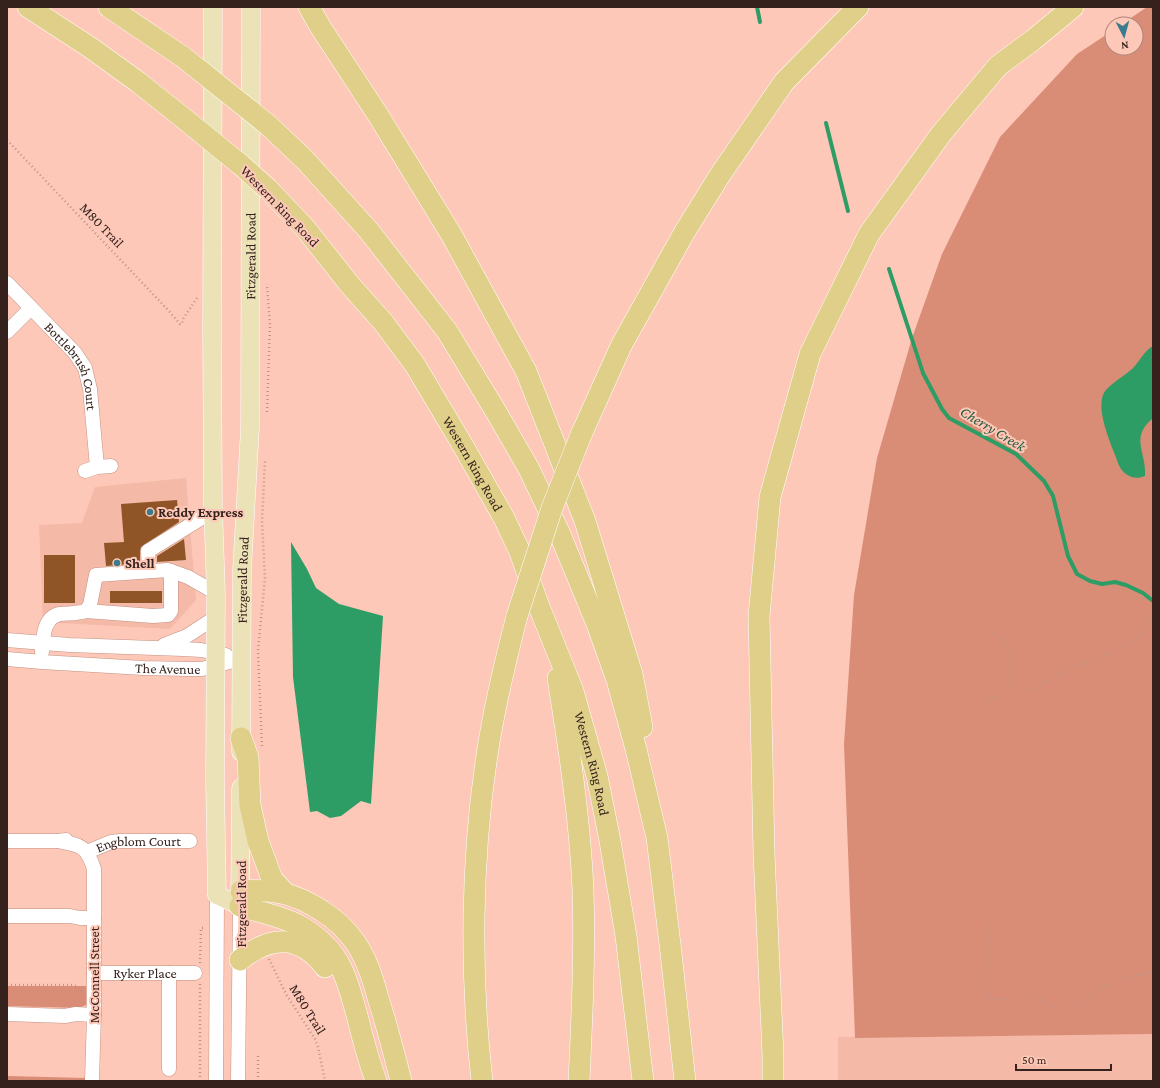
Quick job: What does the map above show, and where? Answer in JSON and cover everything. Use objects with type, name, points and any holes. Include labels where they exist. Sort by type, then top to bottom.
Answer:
[{"type":"highway","name":"Western Ring Road","points":[[28,7],[97,52],[138,82],[241,165],[268,189],[305,228],[350,285],[383,322],[415,365],[462,444],[504,518],[520,552],[538,604],[573,691],[597,776],[610,841],[626,936],[643,1081]]},
{"type":"highway","points":[[110,7],[183,57],[268,125],[305,160],[369,231],[447,332],[529,469],[559,532],[597,624],[616,680],[632,733],[656,838]]},
{"type":"highway","points":[[303,7],[321,28]]},
{"type":"highway","points":[[308,7],[378,115],[452,234],[526,372],[585,521],[632,674],[649,764],[656,838],[670,944],[685,1081]]},
{"type":"highway","points":[[482,1081],[479,1056],[474,964],[479,822],[487,755],[500,684],[517,616],[552,508],[581,435],[621,346],[684,233],[720,175],[784,82],[858,7]]},
{"type":"highway","points":[[773,1081],[764,854],[759,616],[770,497],[810,354],[869,234],[941,134],[998,66],[1033,40],[1073,7]]},
{"type":"highway","points":[[538,604],[556,671],[569,748],[579,830],[583,889],[584,946],[579,1081]]},
{"type":"highway","points":[[241,738],[248,757],[250,805],[258,841],[272,879],[284,892]]},
{"type":"highway","points":[[241,898],[264,890],[284,892],[303,899],[338,922],[356,943],[371,973],[401,1081]]},
{"type":"highway","points":[[241,898],[297,925],[323,943],[333,953],[342,968],[348,984],[376,1081]]},
{"type":"highway","points":[[240,960],[251,951],[263,945],[273,943],[296,943],[308,949],[318,957],[333,979],[366,1048]]},
{"type":"main road","name":"Fitzgerald Road","points":[[213,7],[213,509],[216,593],[215,781],[217,895]]},
{"type":"main road","points":[[213,509],[222,399],[222,54],[224,7]]},
{"type":"main road","name":"Fitzgerald Road","points":[[241,898],[242,570],[250,428],[252,7]]},
{"type":"main road","points":[[217,895],[241,898]]},
{"type":"street","name":"Bottlebrush Court","points":[[7,283],[75,353],[85,368],[90,388],[98,468]]},
{"type":"street","points":[[7,332],[32,308]]},
{"type":"street","points":[[149,571],[148,551],[213,509]]},
{"type":"street","points":[[42,662],[45,629],[51,618],[59,614],[77,614],[86,611],[153,616],[168,615],[171,611],[170,570]]},
{"type":"street","points":[[86,611],[90,605],[96,575],[170,570],[188,577],[216,593]]},
{"type":"street","name":"The Avenue","points":[[156,648],[187,636],[216,617]]},
{"type":"street","name":"The Avenue","points":[[7,640],[43,644],[201,650],[216,659],[241,659]]},
{"type":"street","name":"The Avenue","points":[[7,659],[169,669],[202,669],[216,659]]},
{"type":"street","points":[[7,841],[58,841],[92,850]]},
{"type":"street","name":"Engblom Court","points":[[92,850],[111,842],[120,841],[190,841]]},
{"type":"street","name":"McConnell Street","points":[[92,850],[94,869],[94,1015],[92,1081]]},
{"type":"street","name":"Fitzgerald Road","points":[[216,1081],[217,895]]},
{"type":"street","name":"Fitzgerald Road","points":[[238,1081],[241,898]]},
{"type":"street","points":[[7,916],[70,916],[94,918]]},
{"type":"street","name":"Ryker Place","points":[[94,973],[198,973]]},
{"type":"street","points":[[169,973],[169,1069]]},
{"type":"street","points":[[7,1014],[65,1016],[76,1014],[94,1015]]},
{"type":"path","name":"M80 Trail","points":[[7,140],[178,322],[182,324]]},
{"type":"path","points":[[990,699],[1003,694],[1031,691],[1069,669],[1127,645],[1137,638],[1153,616]]},
{"type":"path","points":[[994,633],[1006,644],[1011,655],[1011,693]]},
{"type":"path","points":[[992,916],[985,981],[986,992],[990,999],[1000,1000],[1018,995],[1030,994],[1055,1008],[1067,1010],[1081,1004],[1101,988],[1111,983],[1153,971]]},
{"type":"path","points":[[200,928],[198,973],[200,1081]]},
{"type":"path","name":"M80 Trail","points":[[268,957],[279,982],[315,1039],[325,1081]]},
{"type":"path","points":[[258,1053],[258,1081]]},
{"type":"path","points":[[7,1078],[80,1081]]},
{"type":"shaded area","points":[[1147,7],[1153,7],[1153,1034],[855,1038],[844,744],[854,595],[877,458],[912,338],[942,254],[1000,137],[1077,54],[1104,36],[1104,56],[1144,56],[1144,16],[1134,16]]},
{"type":"shaded area","points":[[1153,346],[1153,418],[1146,425],[1140,439],[1145,467],[1145,476],[1135,478],[1126,474],[1119,466],[1104,425],[1102,402],[1105,391],[1130,371]]},
{"type":"shaded area","name":"Shell","points":[[186,478],[196,600],[170,629],[43,622],[39,525],[82,523],[95,487]]},
{"type":"shaded area","points":[[291,542],[316,588],[339,604],[383,616],[371,804],[361,801],[341,816],[330,818],[317,811],[310,812],[293,677]]},
{"type":"shaded area","points":[[7,986],[86,986],[86,1005],[79,1008],[7,1006]]},
{"type":"shaded area","points":[[1153,1034],[1153,1081],[838,1081],[838,1037]]},
{"type":"shaded area","points":[[7,1076],[86,1078],[86,1081],[7,1081]]},
{"type":"building","points":[[177,500],[179,522],[141,547],[140,563],[106,566],[104,543],[124,542],[121,504]]},
{"type":"building","points":[[184,539],[186,560],[157,562],[157,556]]},
{"type":"building","points":[[44,555],[75,555],[75,603],[44,603]]},
{"type":"building","points":[[110,591],[162,591],[162,603],[110,603]]},
{"type":"waterway","name":"Cherry Creek","points":[[757,7],[760,22]]},
{"type":"waterway","name":"Cherry Creek","points":[[826,123],[848,211]]},
{"type":"waterway","name":"Cherry Creek","points":[[889,269],[923,373],[942,409],[949,418],[1016,454],[1044,481],[1053,496],[1068,556],[1077,574],[1090,581],[1102,584],[1115,582],[1126,585],[1143,593],[1153,601]]},
{"type":"place","name":"Reddy Express","points":[[150,512]]},
{"type":"place","name":"Shell","points":[[117,563]]}]
